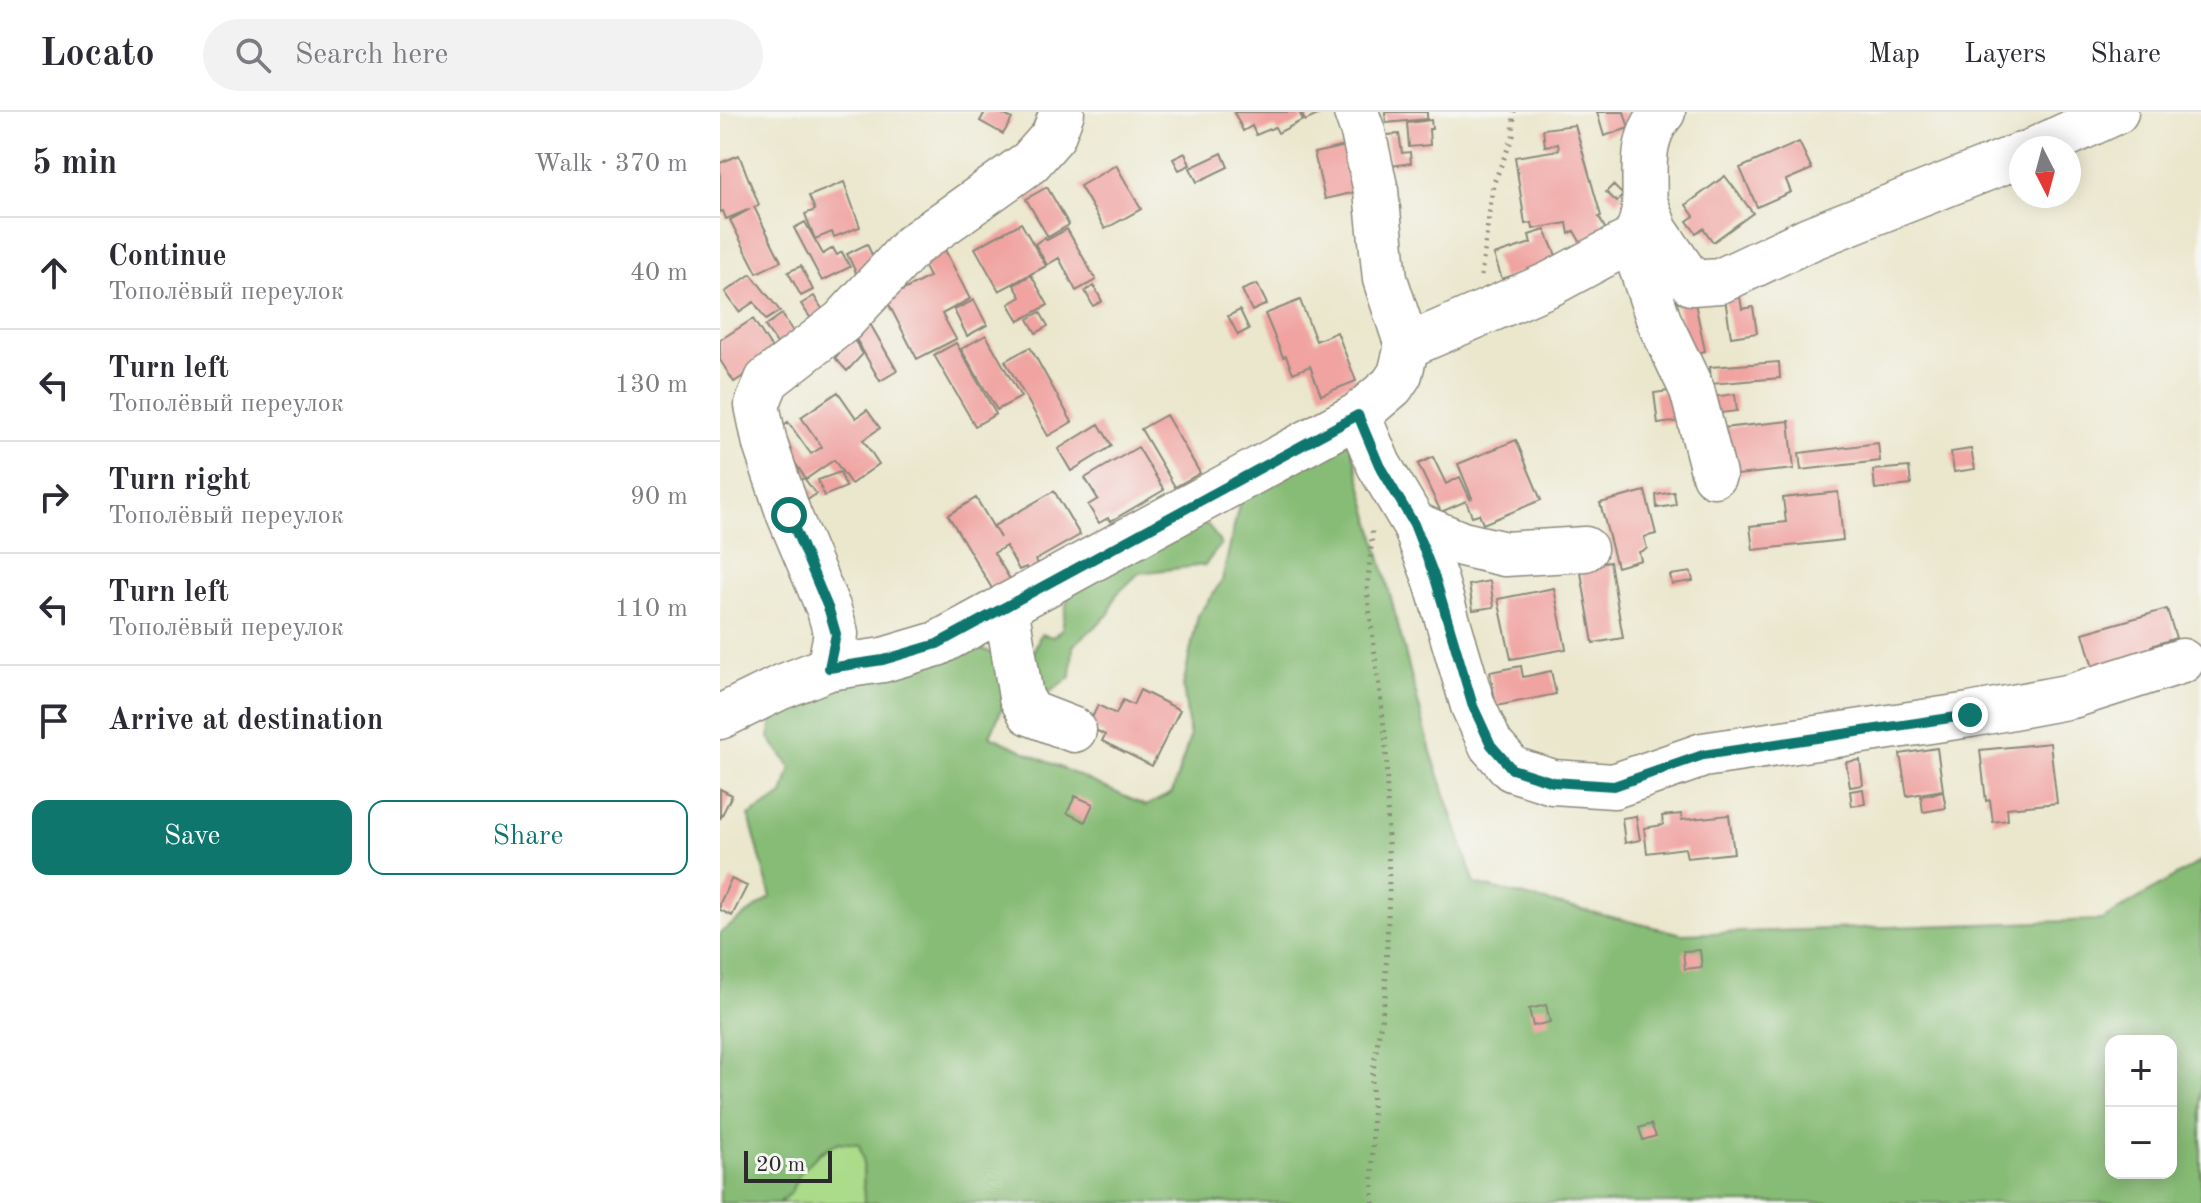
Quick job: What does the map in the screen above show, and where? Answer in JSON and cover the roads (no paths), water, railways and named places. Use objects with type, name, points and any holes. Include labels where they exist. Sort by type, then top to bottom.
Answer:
[{"type":"street","points":[[829,668],[836,634],[765,444],[757,405],[767,380],[843,321],[912,246],[1030,162],[1053,136],[1062,112]]},
{"type":"street","points":[[720,717],[829,668],[883,660],[937,644],[1358,415],[1392,386],[1400,374],[1407,346],[1385,279],[1376,191],[1356,112]]},
{"type":"street","points":[[1663,112],[1651,126],[1643,160],[1638,221],[1659,321],[1692,390],[1714,475]]},
{"type":"street","points":[[2064,136],[2116,112]]},
{"type":"street","points":[[1638,221],[1656,231],[1692,283],[1720,281],[1811,238],[2009,160]]},
{"type":"street","points":[[1407,346],[1550,284],[1638,221]]},
{"type":"street","points":[[1358,415],[1379,465],[1414,524],[1435,578],[1473,706],[1491,745],[1512,769],[1553,782],[1614,786],[1703,755],[1970,715],[2072,696],[2182,661]]},
{"type":"street","points":[[1414,524],[1462,544],[1505,554],[1585,549]]},
{"type":"street","points":[[1006,606],[1021,697],[1030,713],[1074,730]]}]
